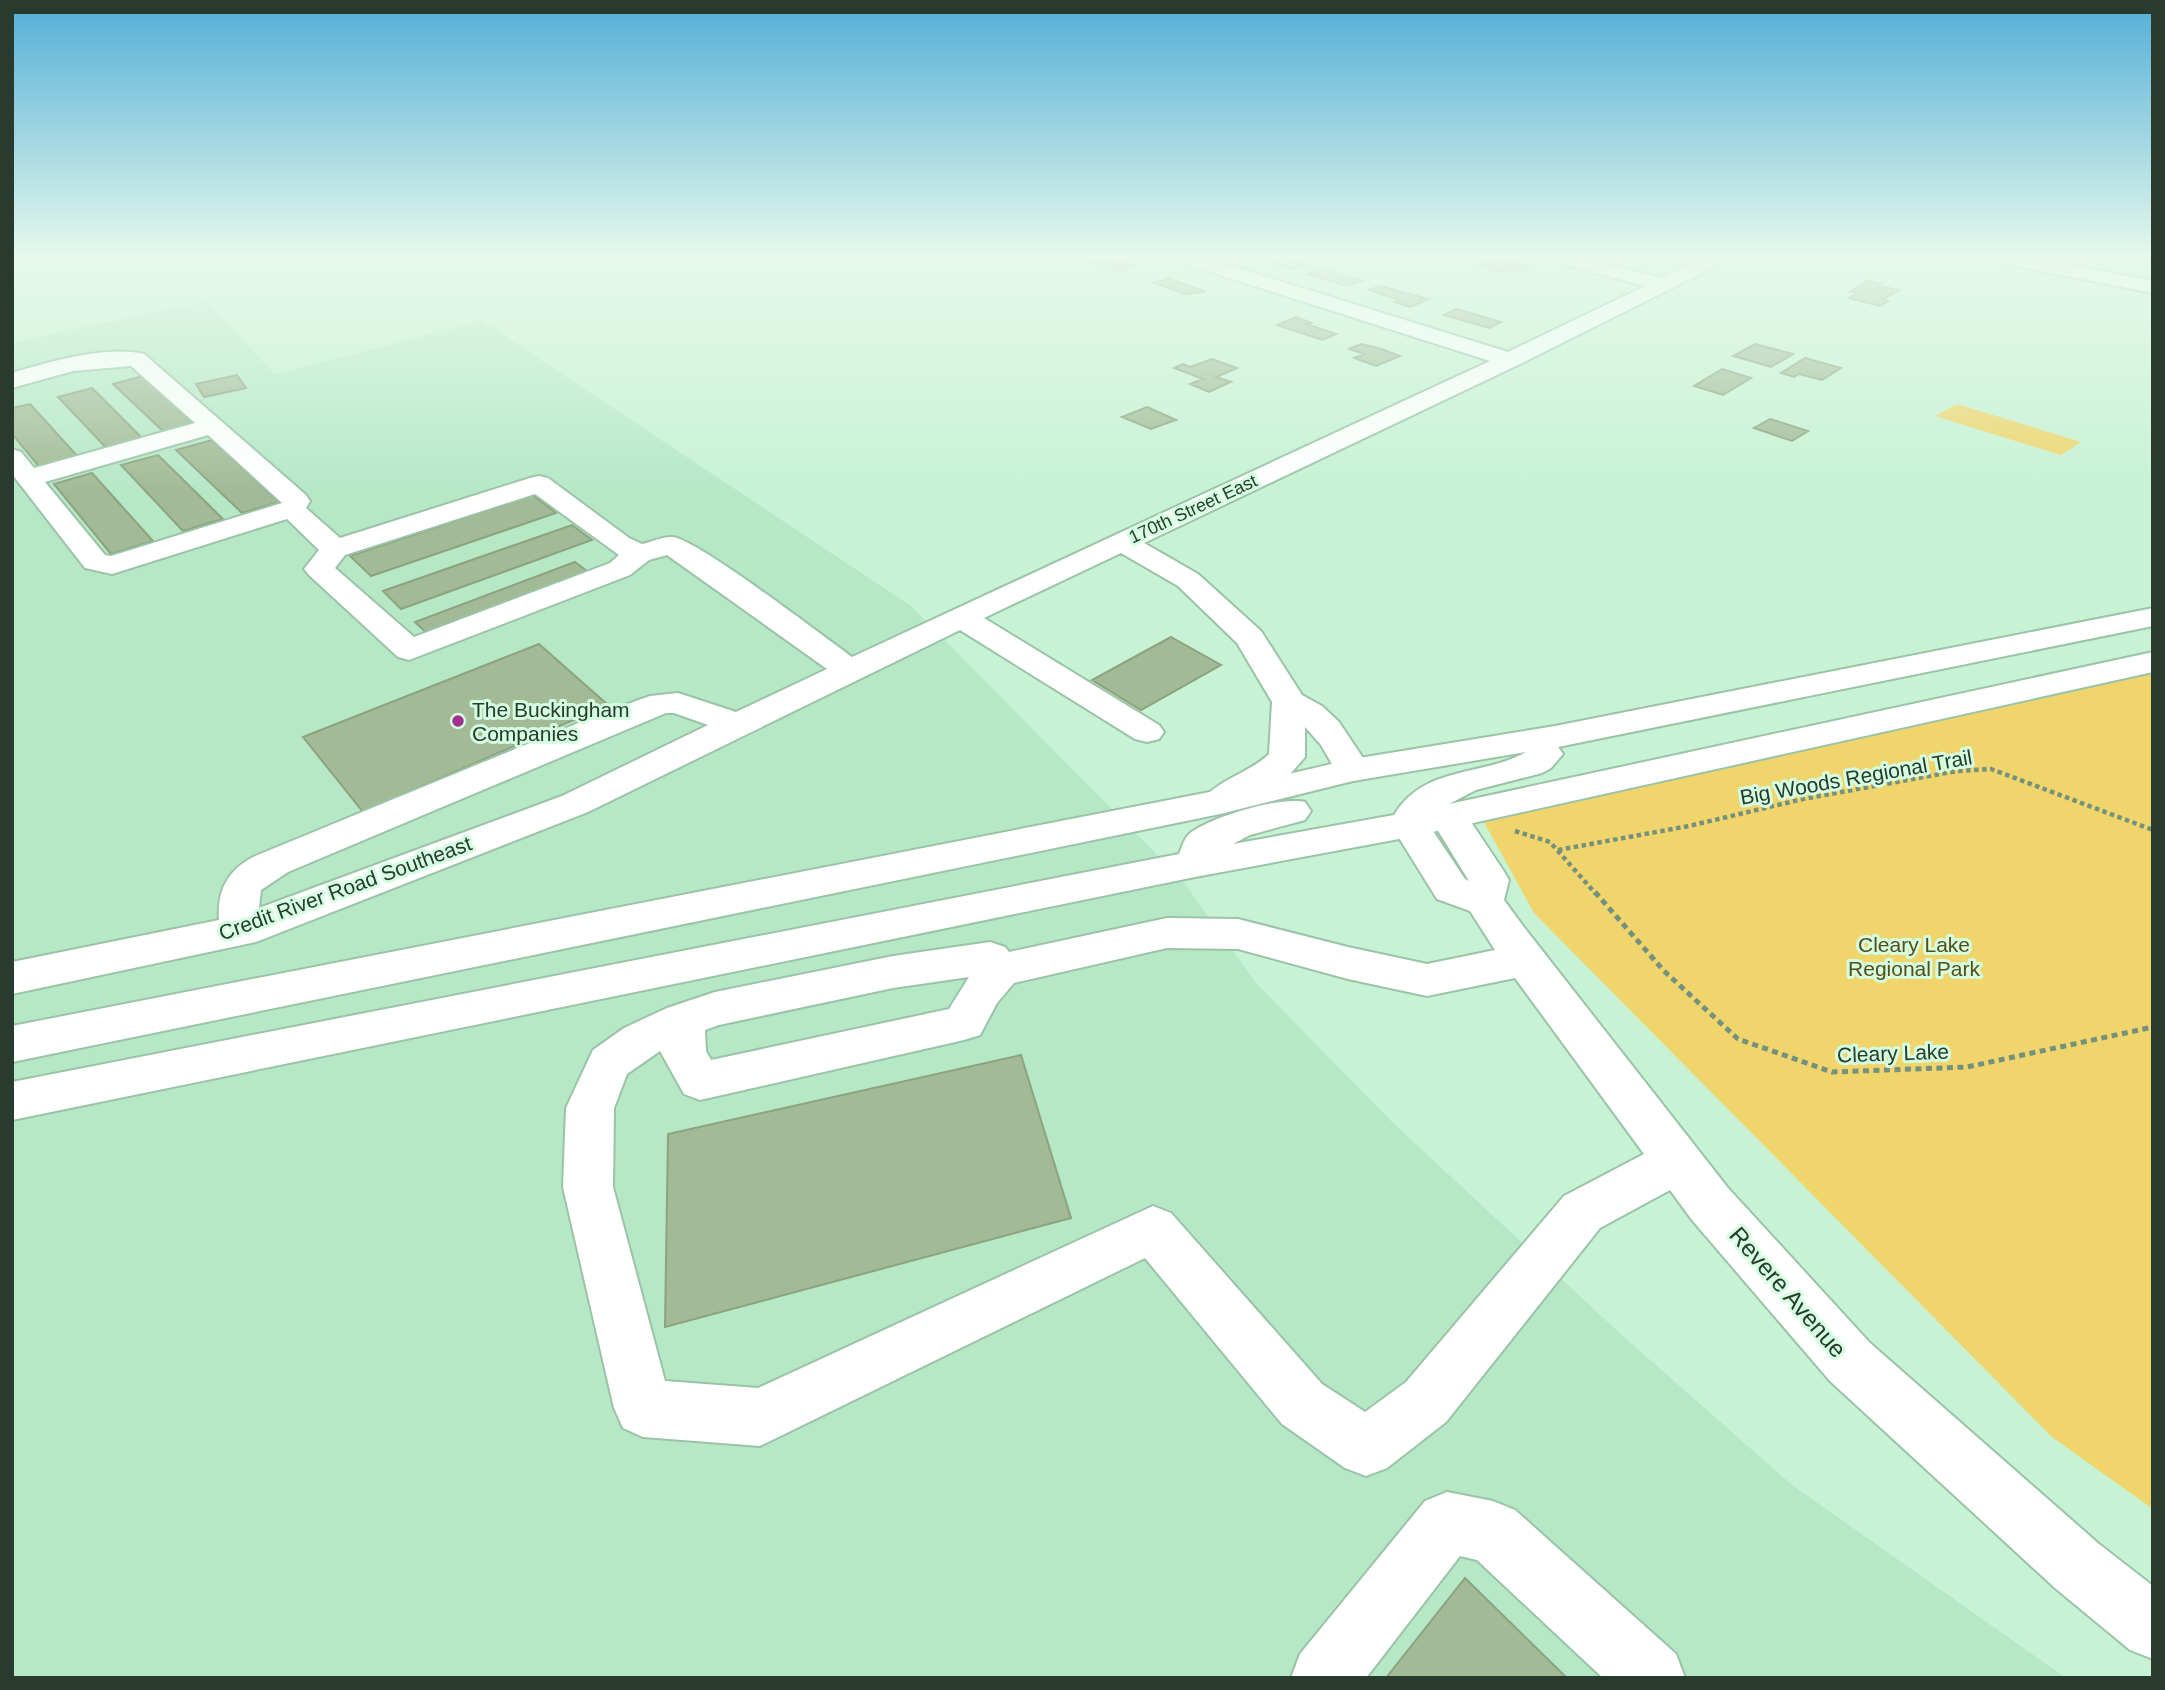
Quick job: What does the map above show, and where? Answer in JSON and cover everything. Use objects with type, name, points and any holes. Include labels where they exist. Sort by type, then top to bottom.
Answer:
[{"type":"street","points":[[1433,336],[1510,360]]},
{"type":"street","name":"170th Street East","points":[[666,759],[1559,336]]},
{"type":"street","points":[[12,381],[56,368],[109,359],[136,359],[297,500],[292,509],[112,565],[95,562],[20,467],[212,426]]},
{"type":"street","points":[[639,554],[620,544],[539,484],[335,549],[319,569],[409,650],[620,569],[639,554],[671,545],[702,564],[850,670]]},
{"type":"street","points":[[292,509],[335,549]]},
{"type":"street","points":[[1122,542],[1188,580],[1250,638],[1289,702],[1287,757],[1272,772],[1220,802]]},
{"type":"street","points":[[12,1044],[1220,802],[1353,770],[1555,737],[2153,617]]},
{"type":"street","points":[[962,618],[1147,732]]},
{"type":"street","points":[[12,1101],[1195,864],[1410,825],[2153,662]]},
{"type":"street","points":[[1195,864],[1202,844],[1237,826],[1315,805],[1339,793],[1352,782],[1353,770],[1342,746],[1307,709],[1289,702]]},
{"type":"street","points":[[241,931],[239,902],[242,886],[262,869],[514,762],[662,703],[678,703],[740,725]]},
{"type":"street","points":[[1448,816],[1489,880],[1484,901],[1451,888],[1410,825],[1412,813],[1429,800],[1463,782],[1516,770],[1542,758],[1555,737]]},
{"type":"street","name":"Credit River Road Southeast","points":[[12,978],[241,931],[575,804],[666,759]]},
{"type":"street","name":"Revere Avenue","points":[[1484,901],[1710,1203],[1850,1362],[2077,1566],[2153,1627]]},
{"type":"street","points":[[683,1020],[682,1054],[701,1081],[964,1023],[981,992],[1000,970],[1167,933],[1238,934],[1348,963],[1427,980],[1526,960]]},
{"type":"street","points":[[1000,970],[990,958],[893,972],[715,1009],[683,1020],[640,1041],[609,1063],[590,1108],[588,1187],[643,1408],[760,1418],[1153,1229],[1303,1404],[1366,1447],[1426,1402],[1582,1212],[1678,1161]]},
{"type":"street","points":[[1324,1678],[1447,1523],[1493,1532],[1652,1678]]},
{"type":"path","name":"Big Woods Regional Trail","points":[[1557,850],[1689,826],[1803,799],[1958,771],[1991,769],[2153,830]]},
{"type":"path","name":"Cleary Lake","points":[[1512,831],[1550,842],[1664,971],[1738,1039],[1832,1072],[1967,1067],[2153,1027]]},
{"type":"shaded area","points":[[45,336],[239,336],[275,374],[424,336],[504,336],[911,606],[1182,880],[1256,983],[1393,1123],[1624,1337],[1792,1485],[2066,1678],[12,1678],[12,343]]},
{"type":"green space","points":[[1957,404],[2081,442],[2061,455],[1935,416]]},
{"type":"green space","name":"Cleary Lake Regional Park","points":[[2153,660],[2153,1509],[2052,1437],[1534,913],[1474,804]]},
{"type":"building","points":[[1310,336],[1332,336],[1322,340]]},
{"type":"building","points":[[1361,344],[1400,356],[1376,366],[1354,358],[1364,354],[1349,349]]},
{"type":"building","points":[[1755,344],[1793,354],[1771,367],[1733,356]]},
{"type":"building","points":[[1805,358],[1841,368],[1822,380],[1781,373]]},
{"type":"building","points":[[1212,359],[1237,368],[1216,377],[1231,382],[1209,392],[1190,384],[1203,379],[1174,368],[1183,364],[1190,367]]},
{"type":"building","points":[[1722,369],[1751,378],[1723,395],[1694,386]]},
{"type":"building","points":[[146,375],[203,426],[168,436],[113,384]]},
{"type":"building","points":[[237,375],[246,388],[204,397],[196,384]]},
{"type":"building","points":[[92,388],[145,441],[109,451],[58,397]]},
{"type":"building","points":[[30,404],[80,459],[42,470],[12,434],[12,408]]},
{"type":"building","points":[[1147,407],[1176,420],[1151,429],[1122,417]]},
{"type":"building","points":[[1770,419],[1808,431],[1792,441],[1754,428]]},
{"type":"building","points":[[212,440],[279,502],[242,513],[176,450]]},
{"type":"building","points":[[158,455],[223,519],[183,531],[121,465]]},
{"type":"building","points":[[92,473],[153,541],[111,554],[54,484]]},
{"type":"building","points":[[533,495],[556,513],[371,576],[350,556]]},
{"type":"building","points":[[572,525],[592,540],[401,609],[383,591]]},
{"type":"building","points":[[575,562],[592,575],[430,636],[415,622]]},
{"type":"building","points":[[1171,637],[1221,665],[1141,710],[1092,680]]},
{"type":"building","name":"The Buckingham Companies","points":[[539,644],[608,705],[363,812],[303,737]]},
{"type":"building","points":[[1021,1055],[1071,1218],[665,1327],[668,1134]]},
{"type":"building","points":[[1465,1578],[1567,1678],[1386,1678]]},
{"type":"place","name":"The Buckingham Companies","points":[[458,721]]}]
